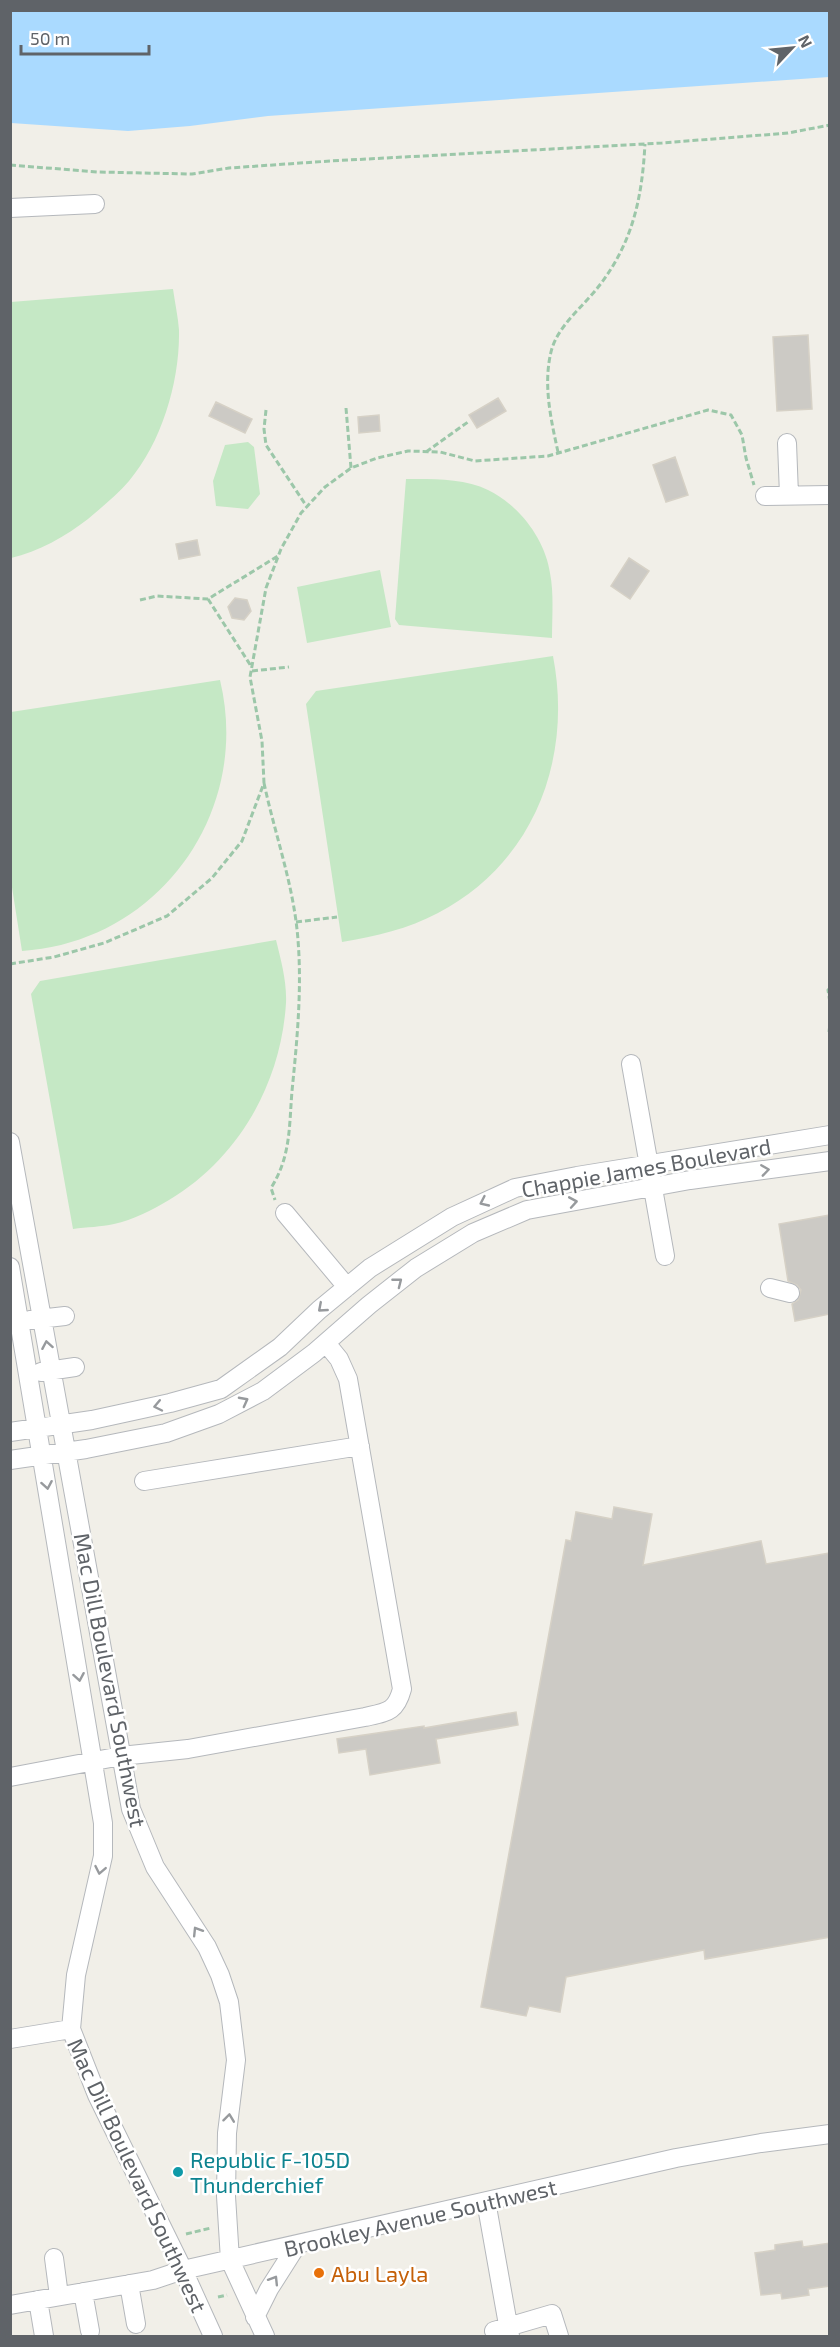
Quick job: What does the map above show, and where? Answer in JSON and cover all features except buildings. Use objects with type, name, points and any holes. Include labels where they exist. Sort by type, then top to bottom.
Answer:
[{"type":"street","points":[[10,208],[95,204]]},
{"type":"street","points":[[787,443],[789,495]]},
{"type":"street","points":[[765,496],[830,495]]},
{"type":"street","points":[[631,1064],[665,1256]]},
{"type":"street","name":"Chappie James Boulevard","points":[[10,1432],[92,1420],[170,1403],[220,1389],[280,1347],[370,1268],[452,1217],[515,1188],[830,1135]]},
{"type":"street","name":"Mac Dill Boulevard Southwest","points":[[10,1142],[14,1176],[63,1423],[131,1809],[155,1867],[207,1947],[229,2002],[236,2060],[227,2133],[226,2196],[230,2260],[265,2337]]},
{"type":"street","name":"Chappie James Boulevard","points":[[10,1460],[68,1452],[166,1433],[219,1414],[263,1391],[326,1343],[416,1268],[473,1233],[527,1210],[654,1187],[830,1161]]},
{"type":"street","points":[[285,1213],[347,1287]]},
{"type":"street","name":"Mac Dill Boulevard Southwest","points":[[10,1267],[103,1823],[103,1856],[76,1975],[71,2029],[97,2096],[183,2270],[213,2337]]},
{"type":"street","points":[[770,1287],[790,1293]]},
{"type":"street","points":[[19,1321],[65,1316]]},
{"type":"street","points":[[10,1777],[121,1756],[188,1749],[365,1717],[389,1712],[399,1701],[402,1689],[348,1379],[339,1359],[326,1343]]},
{"type":"street","points":[[28,1373],[75,1367]]},
{"type":"street","points":[[144,1481],[360,1446]]},
{"type":"street","points":[[10,2039],[71,2029]]},
{"type":"street","name":"Brookley Avenue Southwest","points":[[10,2304],[153,2280],[183,2270],[676,2158],[738,2146],[830,2134]]},
{"type":"street","points":[[486,2201],[504,2332],[552,2314],[559,2337]]},
{"type":"street","points":[[255,2317],[269,2289],[297,2244]]},
{"type":"street","points":[[54,2258],[59,2296]]},
{"type":"street","points":[[129,2284],[136,2324]]},
{"type":"street","points":[[82,2292],[90,2331]]},
{"type":"street","points":[[38,2300],[44,2337]]},
{"type":"path","points":[[10,165],[97,172],[192,174],[229,168],[330,161],[645,144],[788,133],[830,125]]},
{"type":"path","points":[[558,452],[548,394],[551,351],[563,328],[599,287],[617,261],[633,225],[643,178],[645,144]]},
{"type":"path","points":[[346,408],[351,468]]},
{"type":"path","points":[[266,410],[264,429],[266,445],[307,507]]},
{"type":"path","points":[[285,1213],[276,1201],[271,1188],[280,1173],[290,1141],[299,987],[296,922],[292,894],[264,783],[262,741],[250,677],[266,588],[278,556],[301,513],[325,487],[351,468],[378,458],[408,451],[440,452],[475,461],[548,456],[708,410],[731,415],[742,435],[755,488],[765,496]]},
{"type":"path","points":[[426,452],[468,422]]},
{"type":"path","points":[[140,600],[157,596],[208,599],[278,556]]},
{"type":"path","points":[[208,599],[252,668]]},
{"type":"path","points":[[252,668],[289,667]]},
{"type":"path","points":[[10,964],[54,957],[104,943],[167,916],[212,878],[242,842],[264,783]]},
{"type":"path","points":[[296,922],[337,917]]},
{"type":"path","points":[[830,988],[828,990],[830,1002]]},
{"type":"path","points":[[829,1032],[830,1024]]},
{"type":"path","points":[[186,2234],[219,2226]]},
{"type":"path","points":[[218,2297],[229,2295]]},
{"type":"green space","points":[[173,289],[179,330],[176,370],[160,430],[141,465],[120,491],[79,525],[41,548],[11,558],[11,302]]},
{"type":"green space","points":[[248,442],[254,447],[260,494],[248,509],[216,506],[213,481],[225,445]]},
{"type":"green space","points":[[406,479],[448,480],[479,486],[499,496],[520,514],[529,524],[547,560],[552,589],[552,638],[399,625],[395,619]]},
{"type":"green space","points":[[380,570],[391,627],[307,643],[297,587]]},
{"type":"green space","points":[[553,656],[558,695],[557,733],[551,769],[539,804],[522,837],[499,866],[471,892],[438,913],[392,931],[342,942],[306,704],[316,691]]},
{"type":"green space","points":[[220,680],[226,729],[222,777],[208,821],[184,862],[153,896],[115,923],[71,942],[22,951],[11,881],[11,712]]},
{"type":"green space","points":[[276,940],[286,987],[282,1033],[265,1090],[252,1116],[235,1141],[194,1183],[169,1200],[121,1222],[73,1229],[31,994],[40,981]]},
{"type":"water","points":[[10,11],[829,11],[829,77],[268,116],[128,131],[11,123]]},
{"type":"place","name":"Republic F-105D Thunderchief","points":[[178,2172]]},
{"type":"place","name":"Abu Layla","points":[[319,2273]]}]
